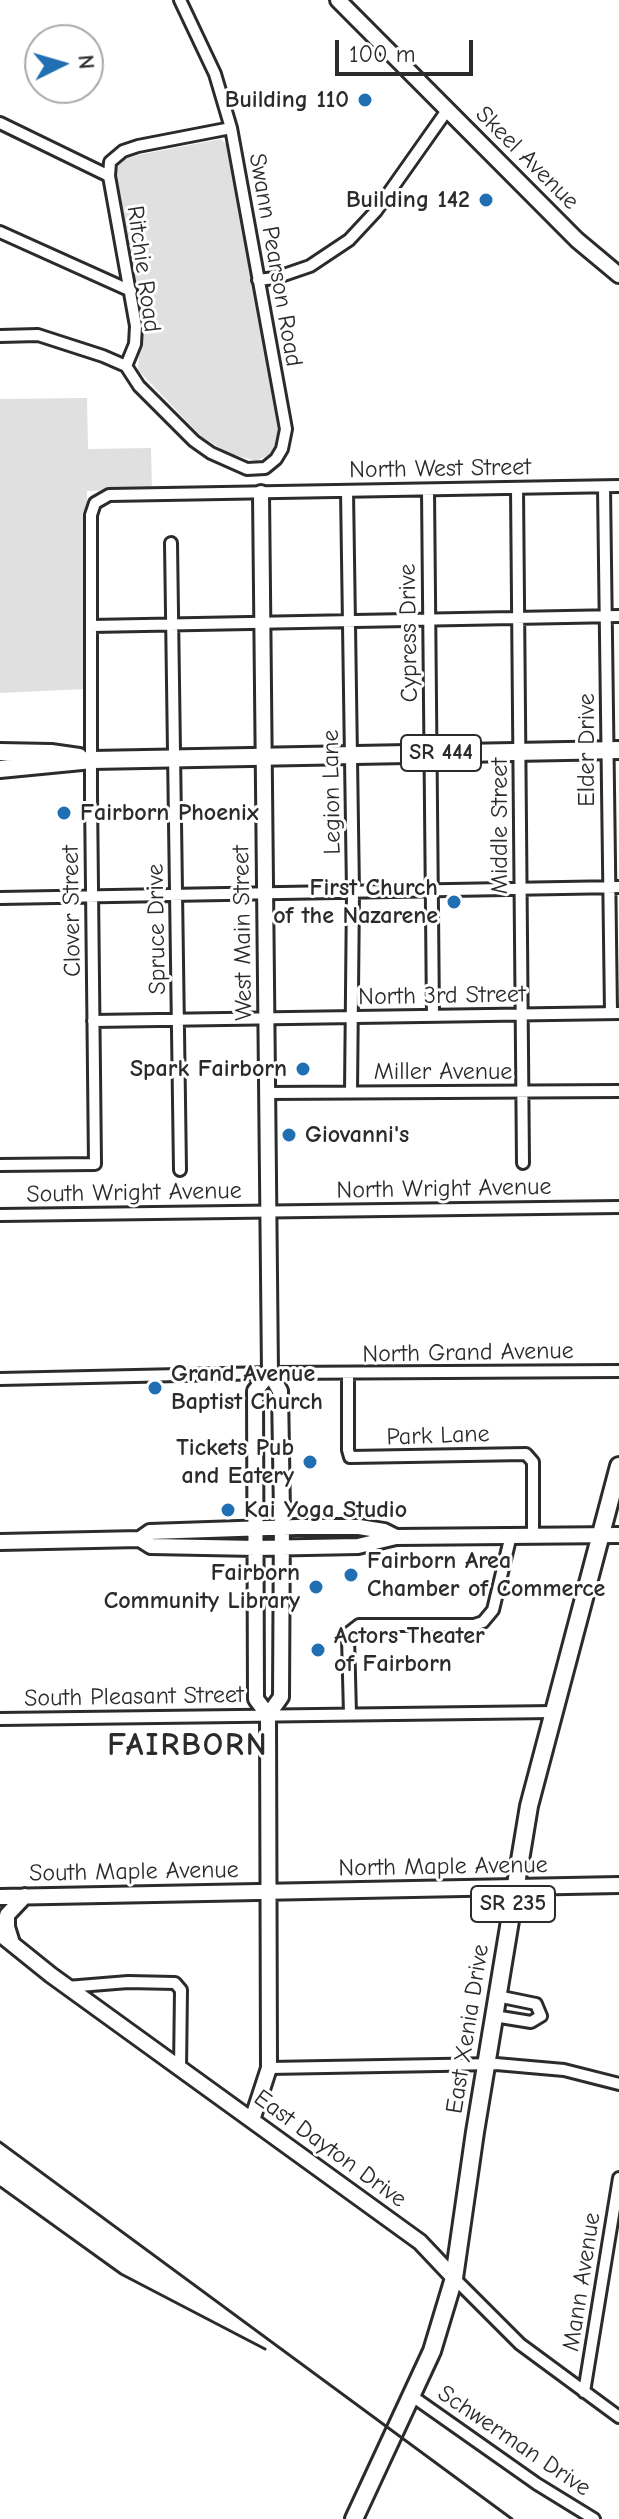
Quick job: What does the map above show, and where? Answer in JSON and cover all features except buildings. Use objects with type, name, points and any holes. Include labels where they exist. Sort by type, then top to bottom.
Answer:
[{"type":"main road","name":"SR 444","points":[[0,769],[92,760],[613,751]]},
{"type":"main road","name":"SR 444","points":[[0,752],[51,753],[92,760]]},
{"type":"main road","name":"SR 235","points":[[600,1535],[619,1466]]},
{"type":"main road","name":"East Xenia Drive","points":[[354,2519],[432,2351],[454,2278],[529,1806],[600,1535]]},
{"type":"street","name":"Swann Pearson Road","points":[[126,366],[139,386],[203,448],[247,469],[265,468],[282,449],[286,429],[231,128],[219,83],[180,0]]},
{"type":"street","name":"Skeel Avenue","points":[[338,0],[577,240],[619,275]]},
{"type":"street","points":[[258,280],[275,278],[310,266],[349,240],[376,211],[448,109]]},
{"type":"street","points":[[0,123],[109,176],[110,162],[123,151],[231,128]]},
{"type":"street","name":"Ritchie Road","points":[[109,176],[131,291],[135,344],[126,366]]},
{"type":"street","points":[[0,232],[131,291]]},
{"type":"street","points":[[0,336],[38,335],[126,366]]},
{"type":"street","name":"North West Street","points":[[91,515],[95,503],[109,495],[619,486]]},
{"type":"street","name":"Elder Drive","points":[[604,487],[606,617],[613,751],[615,1013]]},
{"type":"street","name":"Middle Street","points":[[517,488],[523,1163]]},
{"type":"street","name":"Cypress Drive","points":[[428,490],[433,1016]]},
{"type":"street","name":"Legion Lane","points":[[347,491],[353,892],[351,1092]]},
{"type":"street","name":"West Main Street","points":[[261,493],[270,1373],[280,1391],[282,1528],[281,1697],[268,1715],[256,1699],[255,1391],[270,1373]]},
{"type":"street","name":"Clover Street","points":[[0,1165],[95,1164],[91,515]]},
{"type":"street","name":"Spruce Drive","points":[[171,543],[180,1170]]},
{"type":"street","points":[[91,626],[619,616]]},
{"type":"street","points":[[0,898],[614,887]]},
{"type":"street","name":"North 3rd Street","points":[[93,1021],[615,1013]]},
{"type":"street","name":"Miller Avenue","points":[[267,1093],[619,1091]]},
{"type":"street","name":"North Wright Avenue","points":[[269,1212],[619,1207]]},
{"type":"street","name":"South Wright Avenue","points":[[0,1215],[269,1212]]},
{"type":"street","name":"North Grand Avenue","points":[[0,1379],[270,1373],[348,1375],[619,1371]]},
{"type":"street","name":"Park Lane","points":[[348,1375],[350,1457],[526,1454],[533,1462],[533,1535]]},
{"type":"street","points":[[140,1539],[150,1532],[359,1527],[384,1531],[396,1537]]},
{"type":"street","points":[[350,1714],[350,1632],[359,1625],[474,1625],[483,1622],[493,1610],[511,1535]]},
{"type":"street","points":[[0,1542],[140,1539],[151,1546],[257,1548],[358,1546],[396,1537],[619,1535]]},
{"type":"street","name":"South Pleasant Street","points":[[0,1719],[554,1712]]},
{"type":"street","points":[[252,2120],[269,2068],[268,1715]]},
{"type":"street","name":"North Maple Avenue","points":[[269,1892],[619,1885]]},
{"type":"street","name":"South Maple Avenue","points":[[0,1897],[269,1892]]},
{"type":"street","points":[[14,1947],[7,1927],[7,1915],[25,1896]]},
{"type":"street","name":"East Dayton Drive","points":[[0,1934],[67,1987],[420,2242],[520,2344],[619,2417]]},
{"type":"street","points":[[67,1987],[175,1983],[181,1990],[180,2069]]},
{"type":"street","points":[[494,2016],[531,2022],[541,2016],[536,2004],[497,1996]]},
{"type":"street","points":[[269,2068],[486,2064],[564,2070],[619,2084]]},
{"type":"street","name":"Mann Avenue","points":[[584,2392],[619,2178]]},
{"type":"street","name":"Schwerman Drive","points":[[412,2396],[537,2484],[594,2519]]},
{"type":"shaded area","points":[[221,139],[226,144],[274,403],[281,425],[275,449],[256,461],[228,453],[201,436],[138,370],[141,318],[114,169],[119,160],[133,156]]},
{"type":"shaded area","points":[[87,398],[88,449],[151,448],[152,489],[87,491],[86,689],[0,693],[0,399]]},
{"type":"railway","points":[[0,2142],[512,2519]]},
{"type":"railway","points":[[0,2187],[121,2274],[265,2349]]},
{"type":"place","name":"Building 110","points":[[365,100]]},
{"type":"place","name":"Building 142","points":[[486,200]]},
{"type":"place","name":"Fairborn Phoenix","points":[[64,813]]},
{"type":"place","name":"First Church of the Nazarene","points":[[454,902]]},
{"type":"place","name":"Spark Fairborn","points":[[303,1069]]},
{"type":"place","name":"Giovanni's","points":[[289,1135]]},
{"type":"place","name":"Grand Avenue Baptist Church","points":[[155,1388]]},
{"type":"place","name":"Tickets Pub and Eatery","points":[[310,1462]]},
{"type":"place","name":"Kai Yoga Studio","points":[[228,1510]]},
{"type":"place","name":"Fairborn Area Chamber of Commerce","points":[[351,1575]]},
{"type":"place","name":"Fairborn Community Library","points":[[316,1587]]},
{"type":"place","name":"Actors Theater of Fairborn","points":[[318,1650]]},
{"type":"district","name":"FAIRBORN","points":[[188,1746]]}]
